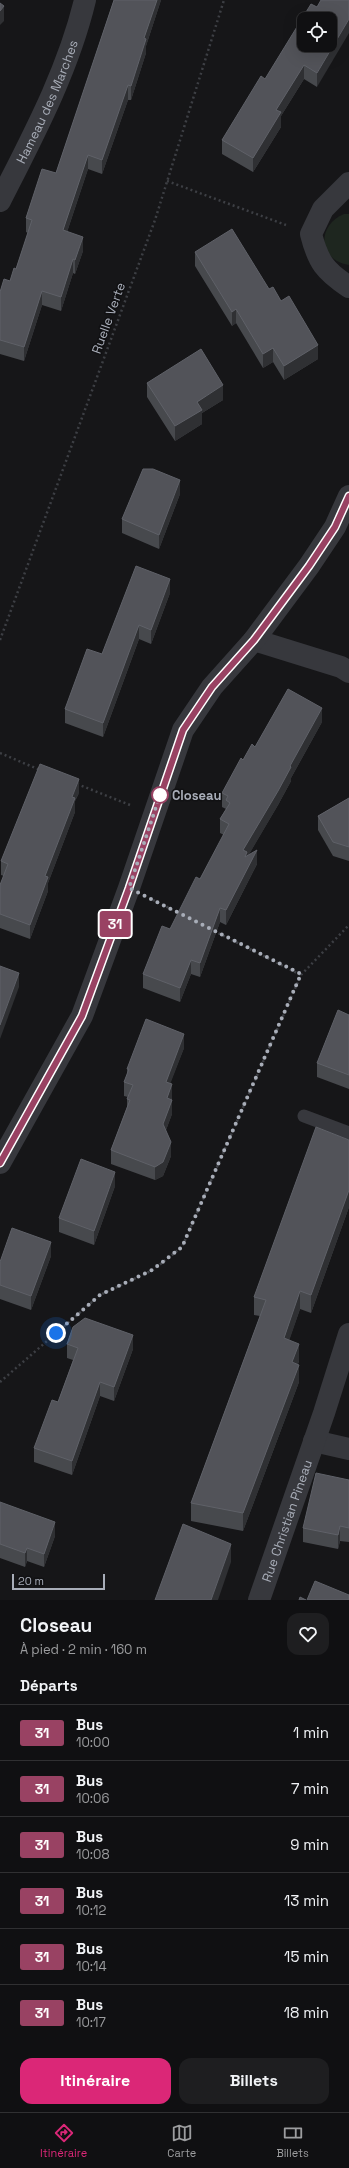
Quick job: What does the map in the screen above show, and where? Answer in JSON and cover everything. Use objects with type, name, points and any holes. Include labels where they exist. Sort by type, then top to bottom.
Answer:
[{"type":"street","name":"Hameau des Marches","points":[[0,201],[44,115],[79,26],[85,0]]},
{"type":"street","points":[[349,183],[323,209],[311,234],[316,256],[333,276],[349,287]]},
{"type":"street","points":[[0,1163],[82,1016],[129,888],[183,730],[212,687],[254,640],[309,566],[335,527],[349,496]]},
{"type":"street","points":[[254,640],[341,667],[349,672]]},
{"type":"street","name":"Rue Christian Pineau","points":[[259,1600],[349,1334]]},
{"type":"street","points":[[314,1441],[349,1449]]},
{"type":"lane","points":[[304,1116],[349,1133]]},
{"type":"path","name":"Ruelle Verte","points":[[0,640],[152,227],[224,0]]},
{"type":"path","points":[[167,181],[311,234]]},
{"type":"path","points":[[0,753],[44,771]]},
{"type":"path","points":[[73,783],[154,815]]},
{"type":"path","points":[[129,888],[184,916]]},
{"type":"path","points":[[0,1382],[100,1295],[152,1270],[182,1247],[301,974],[349,925]]},
{"type":"path","points":[[212,929],[301,974]]},
{"type":"shaded area","points":[[344,214],[349,214],[349,265],[339,262],[331,257],[326,250],[324,242],[325,234],[329,226],[335,219]]},
{"type":"building","points":[[114,0],[157,0],[144,38],[146,39],[131,86],[128,85],[102,160],[88,155],[63,230],[83,237],[75,260],[73,259],[61,297],[42,291],[24,347],[0,340],[0,292],[4,279],[10,281],[14,268],[16,269],[32,220],[26,218],[42,169],[56,173]]},
{"type":"building","points":[[321,0],[349,0],[349,19],[337,39],[337,12],[306,12],[311,4],[317,7]]},
{"type":"building","points":[[0,3],[4,6],[0,11]]},
{"type":"building","points":[[297,27],[297,52],[329,52],[317,73],[304,65],[276,110],[281,112],[253,158],[222,140],[261,76],[265,79]]},
{"type":"building","points":[[232,229],[269,289],[273,287],[281,301],[289,296],[318,345],[284,366],[273,348],[263,354],[236,309],[232,312],[195,252]]},
{"type":"building","points":[[201,349],[223,385],[197,402],[202,410],[175,426],[147,383]]},
{"type":"building","points":[[143,469],[153,469],[180,480],[159,535],[122,519]]},
{"type":"building","points":[[136,566],[170,579],[151,630],[139,625],[103,723],[65,709],[87,649],[102,654]]},
{"type":"building","points":[[288,689],[322,708],[278,791],[243,850],[247,852],[245,857],[257,850],[226,910],[220,908],[200,963],[191,960],[180,988],[143,974],[162,926],[170,929],[196,877],[200,879],[229,824],[220,819],[230,803],[226,800],[228,796],[222,793],[241,758],[243,760],[252,744],[255,747]]},
{"type":"building","points":[[40,764],[79,779],[72,797],[75,798],[45,876],[48,877],[30,925],[0,914],[0,885],[8,864],[1,861]]},
{"type":"building","points":[[349,798],[349,847],[333,842],[318,816]]},
{"type":"building","points":[[0,966],[19,973],[0,1025]]},
{"type":"building","points":[[338,1010],[349,1015],[349,1075],[317,1063]]},
{"type":"building","points":[[146,1019],[184,1034],[166,1082],[172,1084],[167,1098],[172,1100],[163,1124],[171,1142],[163,1162],[155,1167],[111,1150],[130,1100],[127,1099],[133,1085],[124,1082],[129,1069],[127,1069]]},
{"type":"building","points":[[316,1127],[349,1140],[349,1190],[311,1295],[300,1291],[284,1338],[299,1344],[292,1362],[299,1365],[243,1513],[191,1503],[266,1300],[254,1297]]},
{"type":"building","points":[[81,1159],[115,1172],[94,1231],[59,1218]]},
{"type":"building","points":[[12,1228],[51,1242],[31,1296],[0,1285],[0,1262]]},
{"type":"building","points":[[85,1318],[133,1335],[114,1387],[100,1382],[72,1461],[34,1448],[52,1400],[58,1402],[78,1348],[67,1344],[73,1327]]},
{"type":"building","points":[[316,1473],[349,1480],[349,1528],[340,1526],[338,1535],[303,1528]]},
{"type":"building","points":[[0,1502],[55,1522],[44,1554],[27,1548],[25,1553],[0,1544]]},
{"type":"building","points":[[183,1524],[231,1544],[211,1600],[155,1600]]},
{"type":"building","points":[[315,1581],[349,1595],[349,1600],[307,1600]]},
{"type":"building","points":[[300,1597],[306,1600],[299,1600]]},
{"type":"bus line","name":"31","points":[[0,1163],[82,1016],[129,888],[183,730],[212,687],[254,640],[309,566],[335,527],[349,496]]},
{"type":"place","name":"Closeau","points":[[160,795]]},
{"type":"route","points":[[56,1333],[100,1295],[152,1270],[182,1247],[264,1062],[301,974],[129,888],[160,795]]}]
